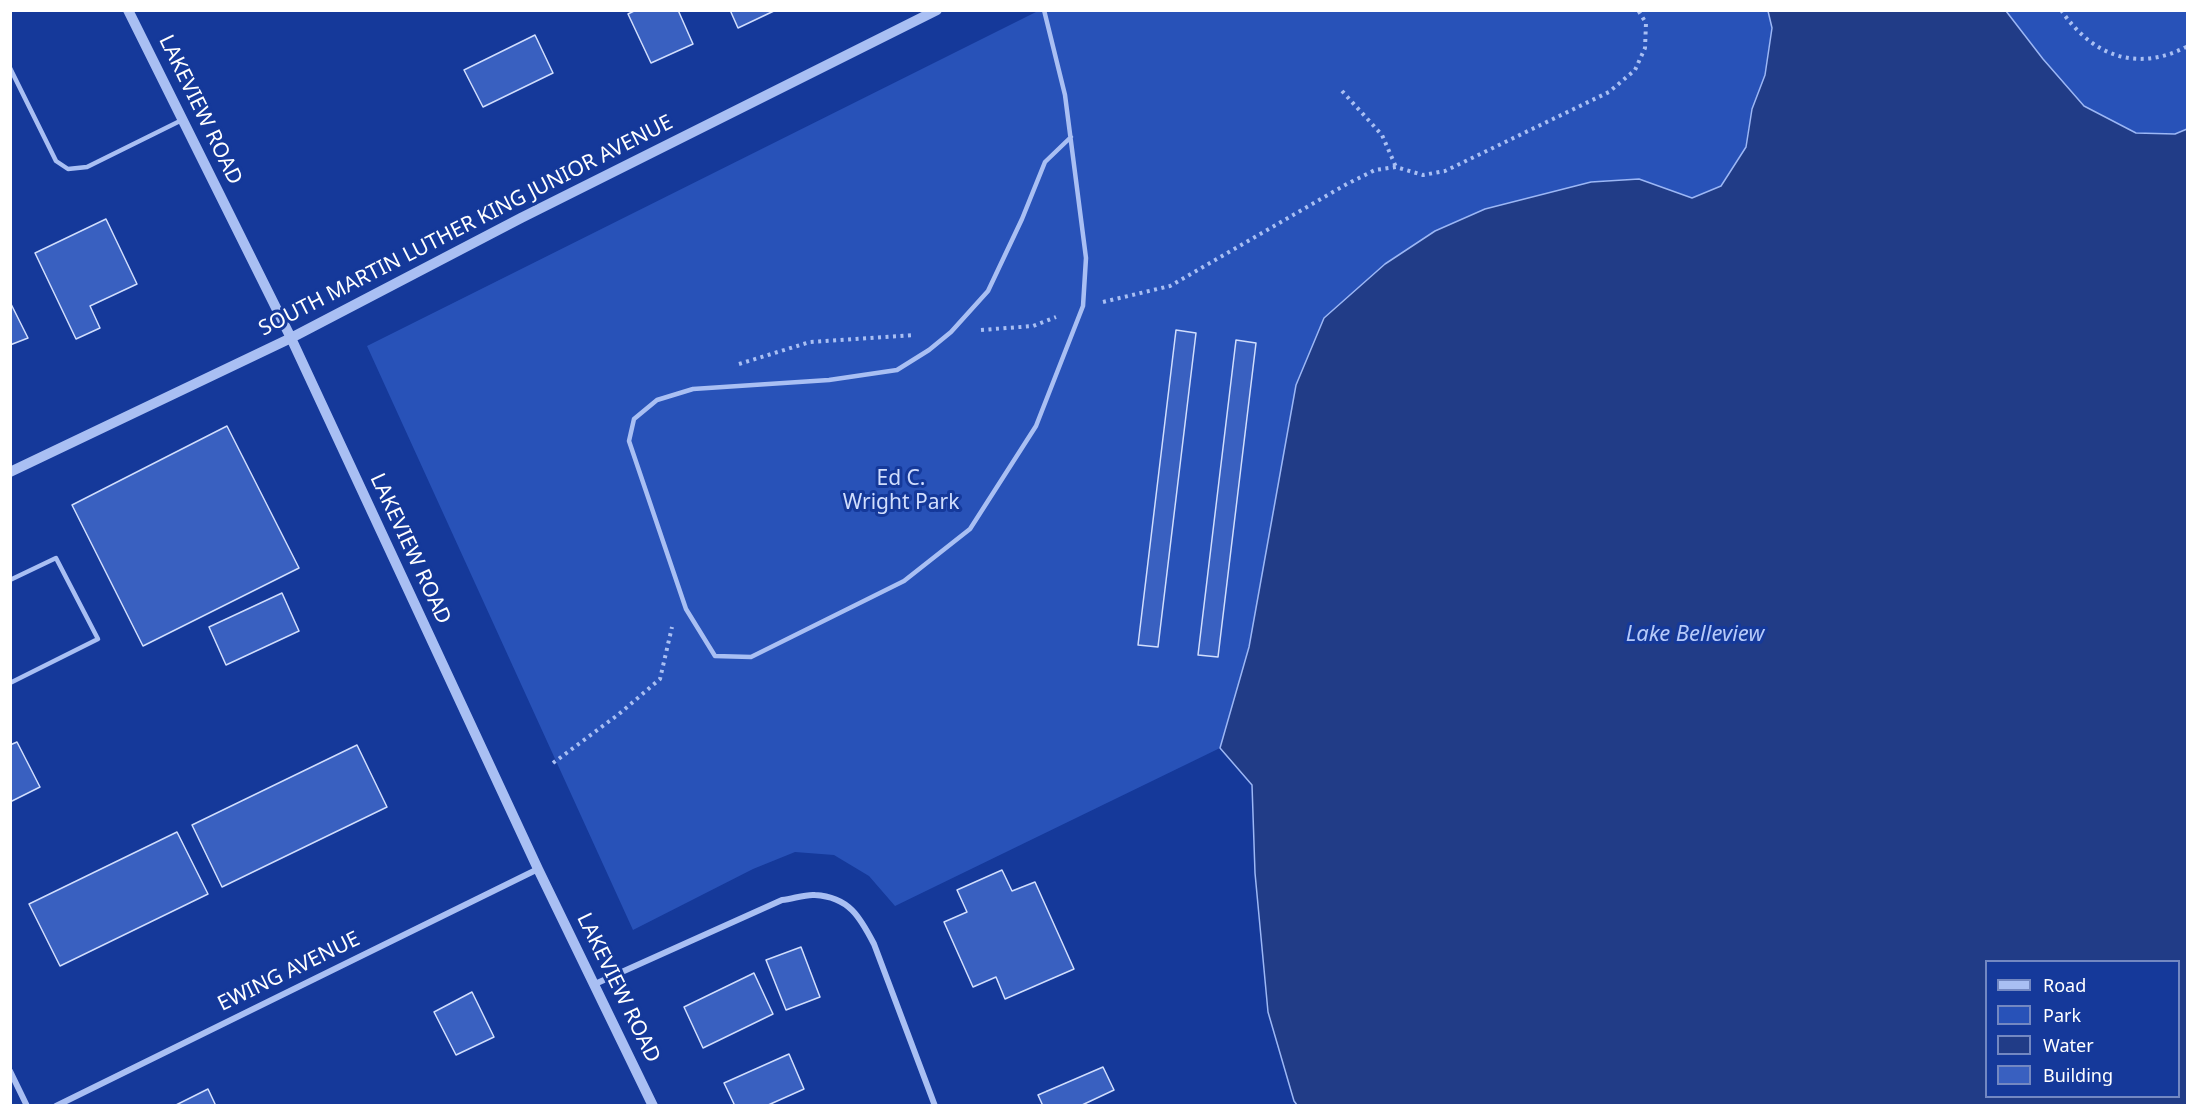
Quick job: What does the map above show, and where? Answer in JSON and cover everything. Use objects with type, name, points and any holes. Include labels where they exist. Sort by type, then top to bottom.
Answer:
[{"type":"street","name":"LAKEVIEW ROAD","points":[[128,10],[291,338],[538,869],[652,1106]]},
{"type":"street","name":"SOUTH MARTIN LUTHER KING JUNIOR AVENUE","points":[[10,472],[291,338],[521,219],[937,10]]},
{"type":"street","name":"EWING AVENUE","points":[[56,1106],[538,869]]},
{"type":"street","points":[[595,984],[782,900],[815,895],[845,902],[862,920],[874,944],[935,1106]]},
{"type":"street","points":[[10,1071],[27,1106]]},
{"type":"lane","points":[[1044,10],[1065,95],[1071,137],[1086,258],[1083,306],[1036,426],[969,530],[904,581],[751,657],[715,656],[686,609],[629,441],[634,419],[657,400],[693,389],[829,380],[897,370],[929,350],[951,332],[988,291],[1022,219],[1045,162],[1071,137]]},
{"type":"lane","points":[[10,68],[56,161],[68,169],[87,167],[183,120]]},
{"type":"lane","points":[[10,580],[56,558],[98,639],[10,682]]},
{"type":"path","points":[[732,366],[810,342],[1033,326],[1083,306],[1170,286],[1347,184],[1375,171],[1396,167],[1423,175],[1445,171],[1609,92],[1635,70],[1645,48],[1646,23],[1638,10]]},
{"type":"path","points":[[2061,10],[2073,29],[2104,52],[2138,60],[2170,56],[2187,46]]},
{"type":"path","points":[[1342,91],[1382,135],[1396,167]]},
{"type":"path","points":[[553,763],[619,714],[660,679],[672,628],[670,617]]},
{"type":"green space","name":"Ed C. Wright Park","points":[[1768,10],[1772,27],[1765,75],[1752,109],[1746,147],[1721,186],[1692,198],[1639,179],[1592,182],[1485,209],[1435,231],[1385,264],[1324,318],[1249,647],[1220,748],[895,906],[869,876],[834,855],[795,852],[753,869],[633,930],[367,346],[1038,11]]},
{"type":"green space","points":[[2006,11],[2187,11],[2187,129],[2175,134],[2136,133],[2084,106],[2043,59]]},
{"type":"water","name":"Lake Belleview","points":[[1768,11],[2006,11],[2043,59],[2084,106],[2136,133],[2175,134],[2187,129],[2187,1105],[1297,1105],[1268,1012],[1255,873],[1252,785],[1220,748],[1249,647],[1296,385],[1324,318],[1385,264],[1435,231],[1485,209],[1591,182],[1639,179],[1692,198],[1721,186],[1746,147],[1752,109],[1765,75],[1772,28]]},
{"type":"building","points":[[636,10],[678,10],[693,44],[651,63],[628,14]]},
{"type":"building","points":[[730,10],[776,10],[738,28]]},
{"type":"building","points":[[535,35],[553,73],[483,107],[464,70]]},
{"type":"building","points":[[106,219],[137,284],[90,306],[100,328],[76,339],[35,253]]},
{"type":"building","points":[[10,302],[28,338],[10,345]]},
{"type":"building","points":[[1176,330],[1196,333],[1158,647],[1138,645]]},
{"type":"building","points":[[1236,340],[1256,343],[1218,657],[1198,655]]},
{"type":"building","points":[[227,426],[299,568],[143,646],[72,505]]},
{"type":"building","points":[[282,593],[299,631],[226,665],[209,627]]},
{"type":"building","points":[[17,742],[40,787],[10,802],[10,745]]},
{"type":"building","points":[[357,745],[387,807],[222,887],[192,825]]},
{"type":"building","points":[[177,832],[208,894],[60,966],[29,904]]},
{"type":"building","points":[[1002,870],[1012,891],[1035,882],[1074,969],[1005,999],[996,977],[973,987],[944,922],[967,912],[957,890]]},
{"type":"building","points":[[801,947],[820,997],[786,1010],[766,960]]},
{"type":"building","points":[[754,973],[773,1014],[703,1048],[684,1007]]},
{"type":"building","points":[[472,992],[494,1037],[456,1055],[434,1012]]},
{"type":"building","points":[[789,1054],[804,1089],[766,1106],[735,1106],[724,1083]]},
{"type":"building","points":[[1103,1067],[1114,1090],[1080,1106],[1043,1106],[1038,1095]]},
{"type":"building","points":[[208,1089],[216,1106],[174,1106]]}]
